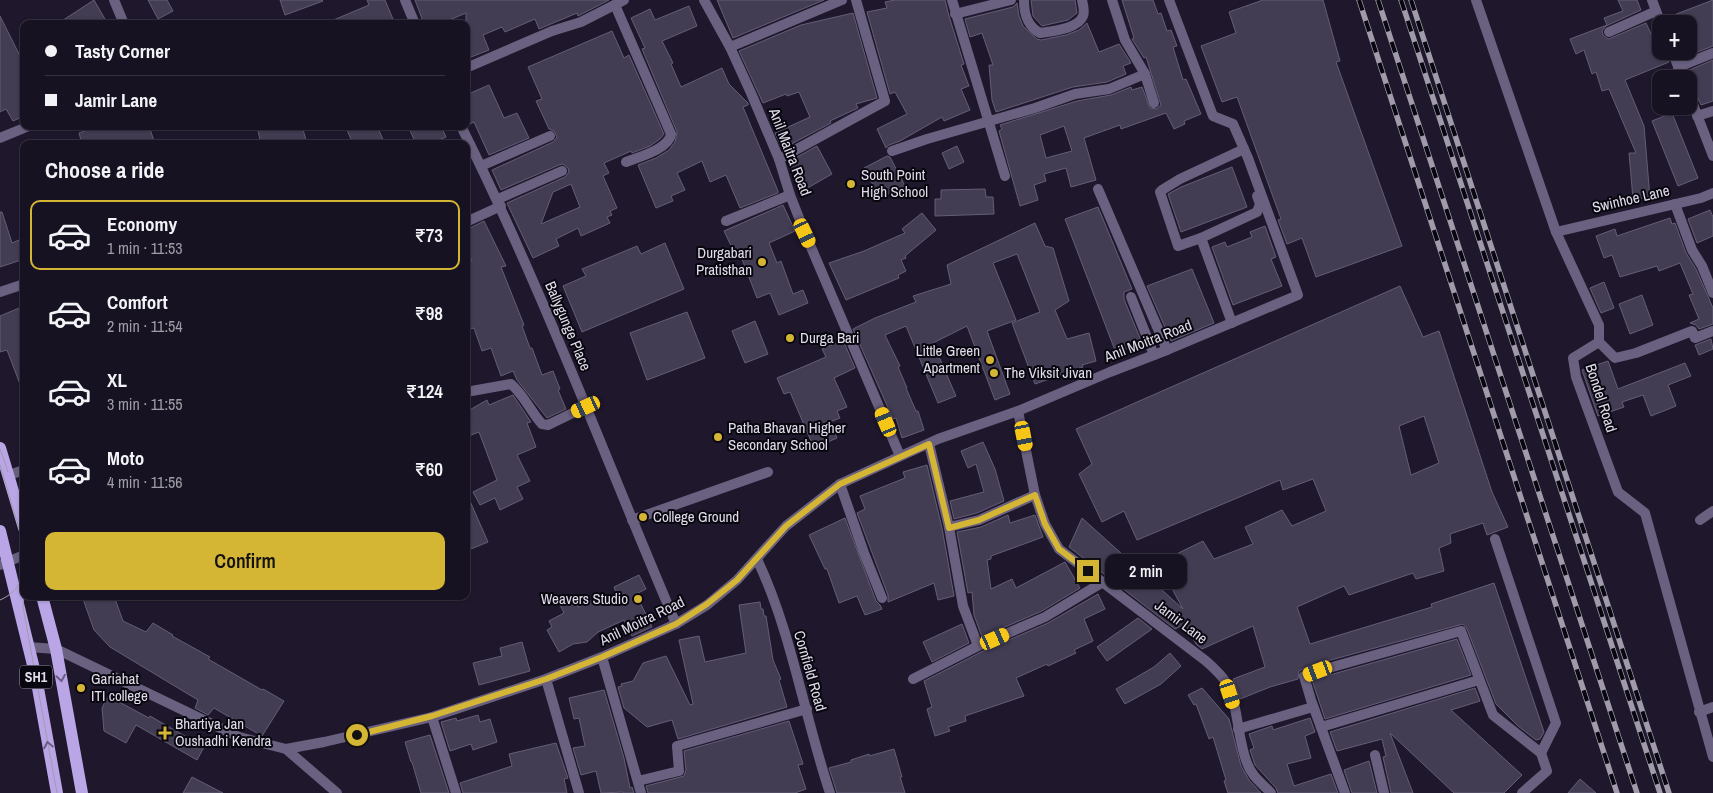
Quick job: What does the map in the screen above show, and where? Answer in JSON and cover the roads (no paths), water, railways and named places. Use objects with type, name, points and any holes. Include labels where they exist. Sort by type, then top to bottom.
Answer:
[{"type":"main road","points":[[0,448],[20,514]]},
{"type":"main road","name":"SH1","points":[[0,531],[4,564],[28,647],[57,793]]},
{"type":"main road","name":"SH1","points":[[43,600],[56,649],[82,793]]},
{"type":"street","points":[[114,0],[122,20]]},
{"type":"street","points":[[406,0],[414,20]]},
{"type":"street","name":"Anil Maitra Road","points":[[704,0],[730,48],[779,159],[790,195],[900,456]]},
{"type":"street","points":[[730,48],[842,0]]},
{"type":"street","points":[[779,159],[885,101],[856,0]]},
{"type":"street","points":[[952,0],[1005,176]]},
{"type":"street","points":[[955,14],[1010,0]]},
{"type":"street","points":[[1024,0],[1027,20],[1033,29],[1040,33],[1077,23],[1083,17],[1082,0]]},
{"type":"street","points":[[1112,0],[1125,40],[1145,74],[1154,103]]},
{"type":"street","points":[[1169,0],[1213,116],[1233,124],[1259,199],[1260,208],[1257,212],[1201,238],[1178,246],[1160,191],[1180,179],[1241,150]]},
{"type":"street","name":"Bondel Road","points":[[1476,0],[1556,232],[1599,325],[1599,342],[1573,358],[1576,377],[1618,492],[1645,514],[1713,757]]},
{"type":"street","points":[[1652,0],[1658,15]]},
{"type":"street","points":[[470,66],[552,31],[581,22],[619,2],[671,134],[666,144],[626,162]]},
{"type":"street","points":[[1609,32],[1656,11]]},
{"type":"street","points":[[1678,67],[1713,53]]},
{"type":"street","points":[[1675,60],[1679,70]]},
{"type":"street","points":[[892,151],[1075,94],[1109,89],[1145,74]]},
{"type":"street","points":[[1713,111],[1697,116],[1713,156]]},
{"type":"street","points":[[0,138],[20,130]]},
{"type":"street","points":[[481,166],[550,136]]},
{"type":"street","name":"Ballygunge Place","points":[[470,144],[499,203],[676,624]]},
{"type":"street","name":"Anil Moitra Road","points":[[286,749],[324,742],[432,716],[546,679],[602,657],[676,624],[707,604],[737,580],[786,526],[840,484],[929,444],[1018,411],[1232,324],[1298,295],[1241,150]]},
{"type":"street","points":[[470,220],[562,171]]},
{"type":"street","points":[[1098,189],[1168,350]]},
{"type":"street","name":"Swinhoe Lane","points":[[1556,232],[1713,194]]},
{"type":"street","points":[[726,221],[790,195]]},
{"type":"street","points":[[1675,204],[1692,250],[1709,271],[1713,293]]},
{"type":"street","points":[[1201,238],[1232,324]]},
{"type":"street","points":[[0,292],[20,285]]},
{"type":"street","points":[[1131,297],[1154,355]]},
{"type":"street","points":[[1599,342],[1614,358],[1636,353],[1692,331],[1695,338],[1713,332]]},
{"type":"street","points":[[470,391],[511,384],[517,389],[542,424],[548,425],[586,407]]},
{"type":"street","name":"Jamir Lane","points":[[1018,411],[1035,495],[1045,524],[1059,549],[1206,661],[1220,674],[1227,684],[1233,704],[1247,765],[1256,779],[1271,793]]},
{"type":"street","points":[[929,444],[949,528],[963,606],[978,646]]},
{"type":"street","points":[[9,474],[20,471]]},
{"type":"street","points":[[632,520],[768,472]]},
{"type":"street","points":[[840,484],[882,598]]},
{"type":"street","points":[[949,528],[979,520],[1035,495]]},
{"type":"street","points":[[1700,520],[1713,511]]},
{"type":"street","points":[[1495,539],[1556,723],[1541,753]]},
{"type":"street","points":[[4,564],[20,557]]},
{"type":"street","name":"Cornfield Road","points":[[757,559],[768,582],[807,709],[816,752],[830,793]]},
{"type":"street","points":[[913,679],[978,646],[1045,617],[1103,582]]},
{"type":"street","points":[[1345,793],[1304,676],[1461,632],[1493,715],[1541,753],[1547,771],[1522,793]]},
{"type":"street","points":[[28,647],[56,649],[239,737],[286,749],[337,793]]},
{"type":"street","points":[[602,657],[641,793]]},
{"type":"street","points":[[546,679],[579,793]]},
{"type":"street","points":[[1321,727],[1479,680]]},
{"type":"street","points":[[1238,729],[1314,707]]},
{"type":"street","points":[[1699,712],[1713,707]]},
{"type":"street","points":[[638,781],[679,771],[677,746],[807,709]]},
{"type":"street","points":[[432,716],[456,793]]},
{"type":"street","points":[[1375,755],[1384,793]]},
{"type":"tram line","points":[[0,449],[8,472]]},
{"type":"tram line","points":[[0,465],[20,532]]},
{"type":"tram line","points":[[0,600],[8,596],[20,583]]},
{"type":"tram line","points":[[24,600],[23,607],[57,793]]},
{"type":"railway","points":[[1359,0],[1617,793]]},
{"type":"railway","points":[[1378,0],[1637,793]]},
{"type":"railway","points":[[1401,0],[1660,793]]},
{"type":"railway","points":[[1411,0],[1669,793]]},
{"type":"place","name":"South Point High School","points":[[851,184]]},
{"type":"place","name":"Durgabari Pratisthan","points":[[762,262]]},
{"type":"place","name":"Durga Bari","points":[[790,338]]},
{"type":"place","name":"Little Green Apartment","points":[[990,360]]},
{"type":"place","name":"The Viksit Jivan","points":[[994,373]]},
{"type":"place","name":"Patha Bhavan Higher Secondary School","points":[[718,437]]},
{"type":"place","name":"College Ground","points":[[643,517]]},
{"type":"place","name":"Weavers Studio","points":[[638,599]]},
{"type":"place","name":"Gariahat ITI college","points":[[81,688]]},
{"type":"place","name":"Bhartiya Jan Oushadhi Kendra","points":[[165,733]]}]
